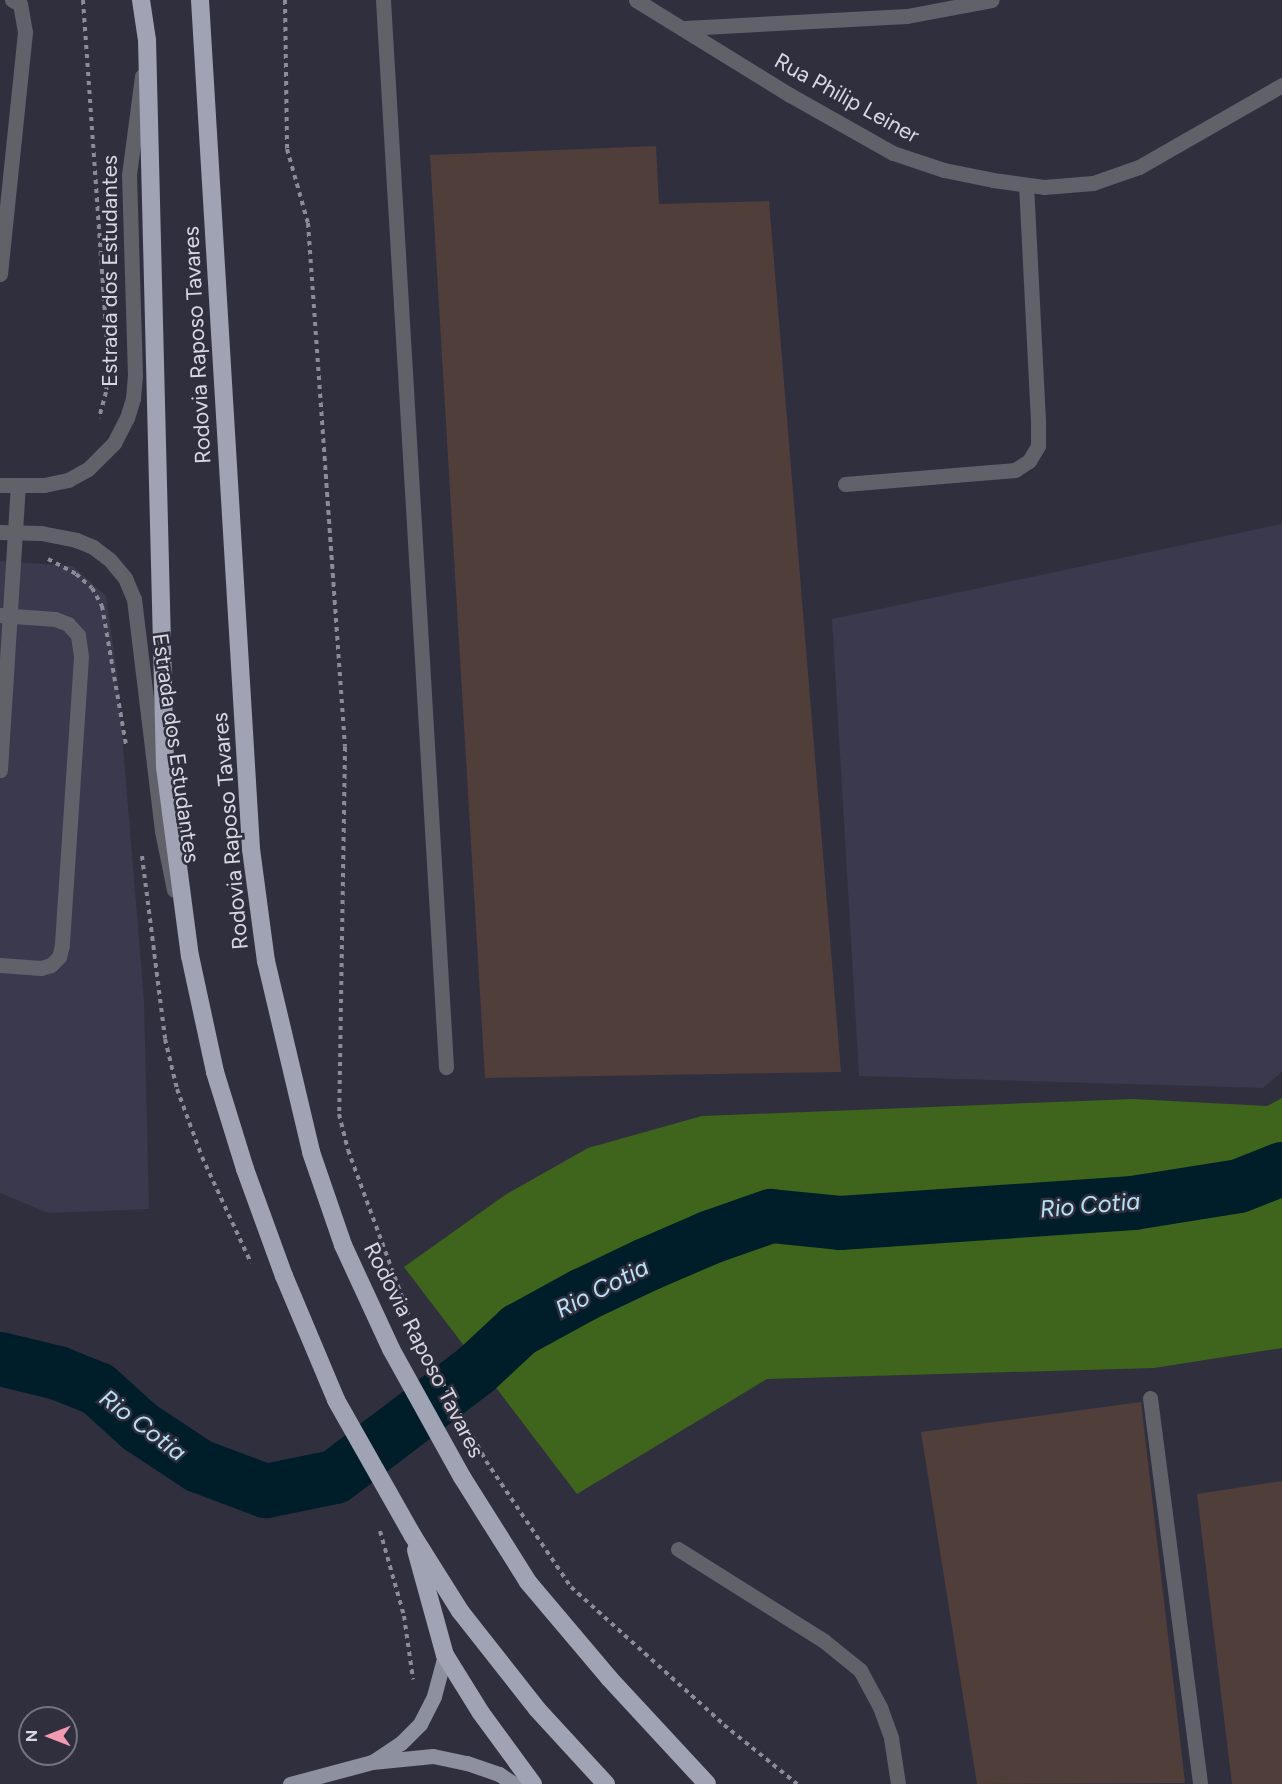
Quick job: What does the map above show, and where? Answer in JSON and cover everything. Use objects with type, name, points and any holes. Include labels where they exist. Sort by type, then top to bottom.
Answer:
[{"type":"highway","name":"Rodovia Raposo Tavares","points":[[141,0],[147,40],[165,767],[190,956],[215,1072],[245,1169],[284,1275],[336,1400],[413,1536],[460,1611],[537,1709],[606,1784]]},
{"type":"highway","name":"Rodovia Raposo Tavares","points":[[200,0],[251,849],[266,961],[311,1152],[343,1245],[391,1349],[462,1477],[528,1582],[609,1678],[707,1783]]},
{"type":"highway","points":[[413,1536],[445,1655],[481,1713],[534,1784]]},
{"type":"main road","points":[[372,1762],[401,1743],[420,1724],[430,1705],[445,1655]]},
{"type":"main road","points":[[290,1784],[372,1762],[433,1756],[467,1763],[499,1774],[514,1784]]},
{"type":"street","points":[[0,274],[25,32],[20,4],[12,0]]},
{"type":"street","points":[[383,0],[446,1067]]},
{"type":"street","name":"Rua Philip Leiner","points":[[636,0],[685,28],[790,95],[893,153],[944,170],[1026,185],[1044,187],[1093,183],[1139,167],[1282,85]]},
{"type":"street","points":[[685,28],[907,16],[992,0]]},
{"type":"street","name":"Estrada dos Estudantes","points":[[0,485],[44,485],[68,480],[88,469],[114,443],[133,398],[129,174],[147,40]]},
{"type":"street","points":[[845,484],[1014,470],[1029,461],[1038,446],[1038,421],[1026,185]]},
{"type":"street","points":[[0,770],[8,533],[18,486]]},
{"type":"street","name":"Estrada dos Estudantes","points":[[8,533],[41,533],[76,540],[110,560],[125,578],[134,599],[162,831],[190,956]]},
{"type":"street","points":[[0,965],[41,968],[51,965],[59,957],[62,945],[81,657],[78,635],[68,624],[55,619],[4,615]]},
{"type":"street","points":[[1150,1398],[1200,1784]]},
{"type":"street","points":[[678,1549],[824,1641],[860,1670],[880,1707],[891,1738],[898,1784]]},
{"type":"path","points":[[83,0],[108,358],[106,392],[97,425]]},
{"type":"path","points":[[285,0],[287,149],[308,223],[345,747],[339,1114],[348,1150],[372,1221],[416,1335],[486,1461],[571,1587],[724,1725],[797,1784]]},
{"type":"path","points":[[378,1524],[404,1616],[416,1695],[430,1705]]},
{"type":"shaded area","points":[[1282,524],[1282,1072],[1263,1088],[859,1076],[832,619]]},
{"type":"shaded area","points":[[0,561],[73,566],[106,596],[117,673],[144,1000],[149,1209],[48,1213],[0,1193]]},
{"type":"green space","points":[[1282,1098],[1282,1348],[1154,1368],[767,1379],[577,1494],[404,1267],[505,1195],[588,1148],[702,1116],[1133,1099],[1267,1106]]},
{"type":"building","points":[[656,146],[659,204],[769,201],[841,1072],[485,1078],[430,155]]},
{"type":"building","points":[[1141,1402],[1185,1783],[977,1784],[921,1432]]},
{"type":"building","points":[[1282,1481],[1282,1784],[1232,1784],[1197,1494]]},
{"type":"waterway","name":"Rio Cotia","points":[[0,1359],[58,1373],[98,1389],[140,1427],[199,1466],[266,1491],[335,1477],[476,1370],[519,1330],[583,1295],[646,1265],[711,1237],[771,1216],[840,1223],[1133,1203],[1239,1186],[1282,1169]]}]
